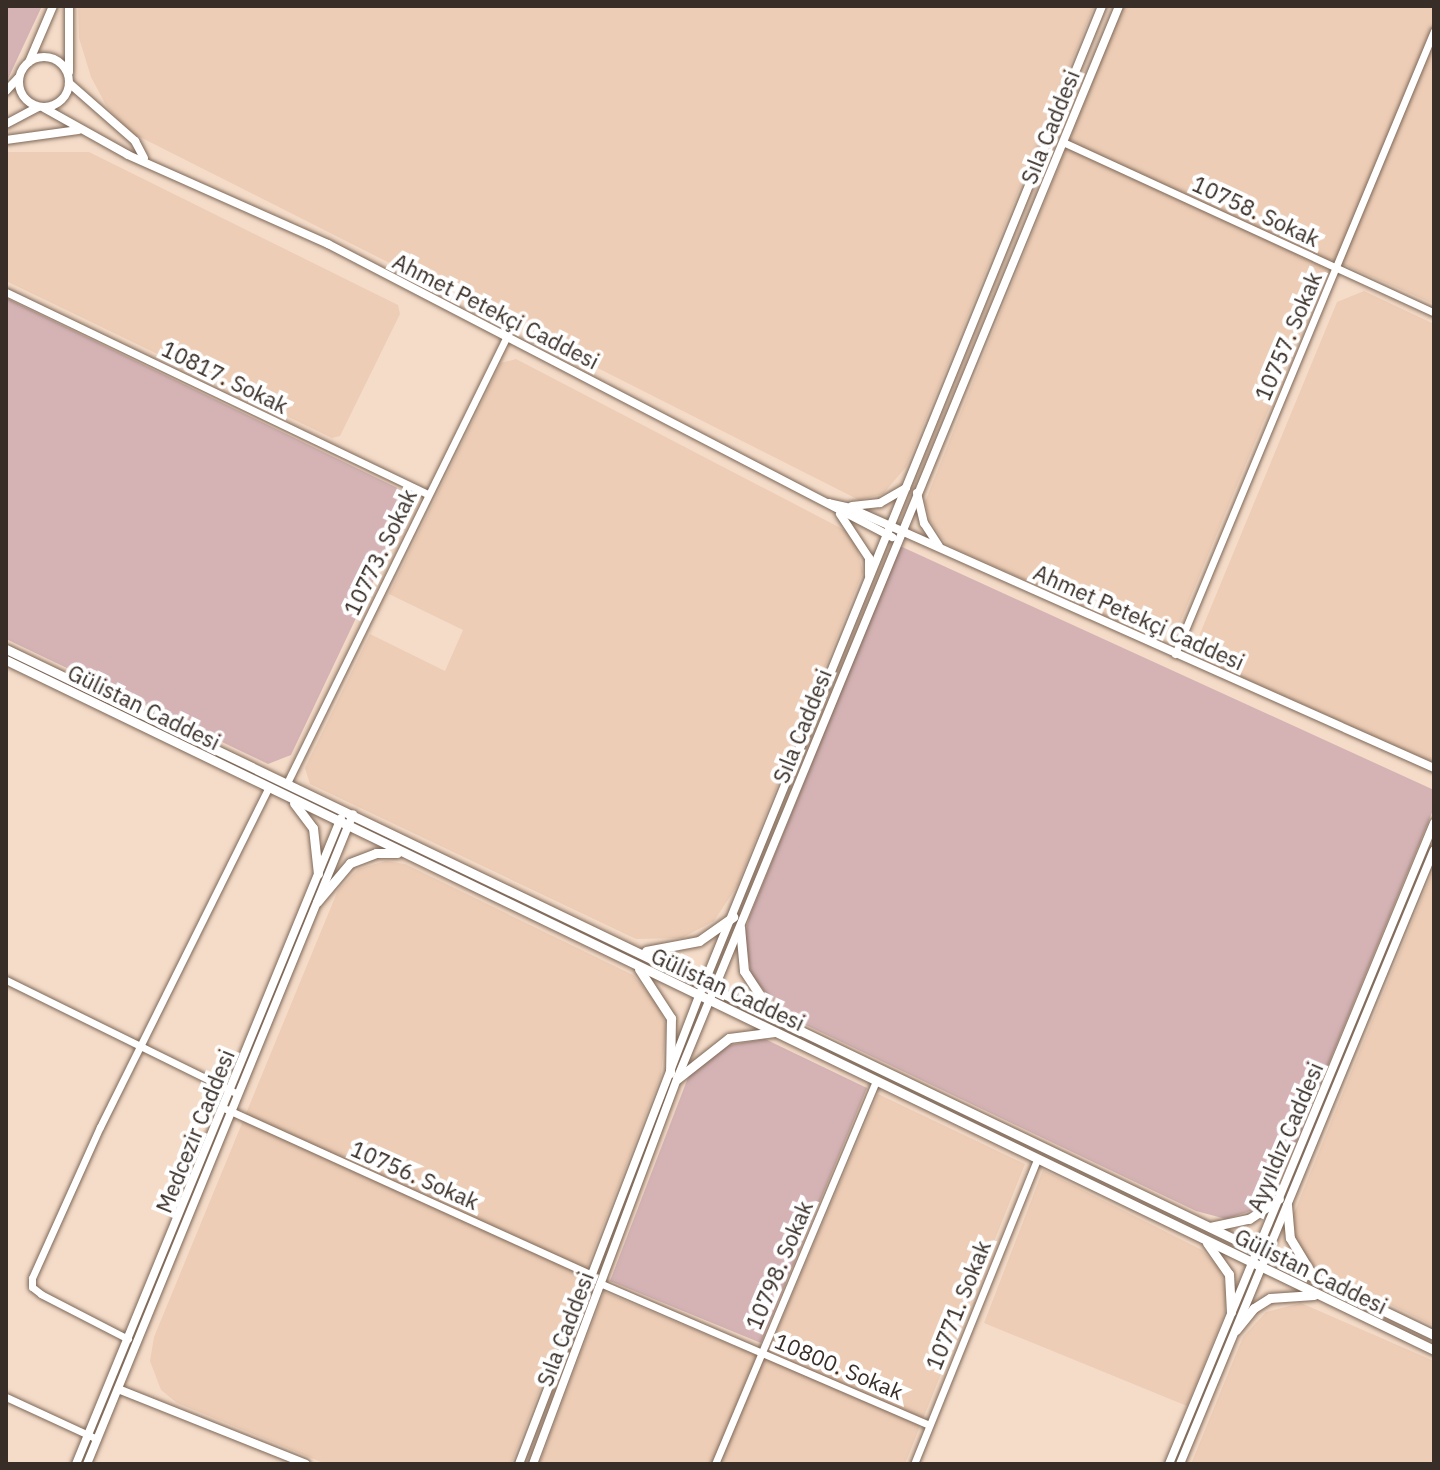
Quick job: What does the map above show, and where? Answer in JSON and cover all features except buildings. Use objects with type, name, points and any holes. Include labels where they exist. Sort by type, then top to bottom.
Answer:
[{"type":"main road","name":"Gülistan Caddesi","points":[[6,649],[717,987],[1434,1335]]},
{"type":"main road","name":"Gülistan Caddesi","points":[[6,660],[1434,1350]]},
{"type":"main road","points":[[285,795],[313,828],[318,874]]},
{"type":"main road","points":[[317,902],[350,863],[376,853],[402,853]]},
{"type":"main road","points":[[640,951],[699,941],[733,917]]},
{"type":"main road","points":[[740,927],[748,981],[780,1019]]},
{"type":"main road","points":[[634,964],[651,982],[671,1018],[674,1076]]},
{"type":"main road","points":[[674,1076],[729,1038],[779,1032]]},
{"type":"main road","points":[[1208,1227],[1249,1219],[1283,1202],[1293,1248],[1316,1278]]},
{"type":"main road","points":[[1202,1238],[1229,1274],[1231,1312]]},
{"type":"main road","points":[[1236,1330],[1254,1308],[1270,1298],[1300,1292],[1324,1296]]},
{"type":"street","points":[[6,91],[29,62],[53,6]]},
{"type":"street","points":[[6,124],[41,107],[60,102],[69,80],[69,6]]},
{"type":"street","name":"Sıla Caddesi","points":[[674,1076],[717,987],[894,533],[906,487],[1102,6]]},
{"type":"street","name":"Sıla Caddesi","points":[[533,1464],[602,1284],[699,996],[869,581],[917,490],[1119,6]]},
{"type":"street","name":"10757. Sokak","points":[[1175,654],[1434,31]]},
{"type":"street","points":[[29,62],[55,60],[69,80]]},
{"type":"street","points":[[19,76],[21,93],[41,107]]},
{"type":"street","name":"Ahmet Petekçi Caddesi","points":[[69,80],[135,141],[144,158]]},
{"type":"street","name":"Ahmet Petekçi Caddesi","points":[[41,107],[78,130],[328,244],[828,503],[894,533],[942,549],[1434,768]]},
{"type":"street","points":[[6,140],[78,130]]},
{"type":"street","name":"10758. Sokak","points":[[1063,142],[1434,313]]},
{"type":"street","name":"10817. Sokak","points":[[6,292],[428,494]]},
{"type":"street","name":"10773. Sokak","points":[[287,783],[506,337]]},
{"type":"street","points":[[869,581],[869,558],[838,507],[871,506],[906,487]]},
{"type":"street","points":[[917,490],[924,523],[942,549]]},
{"type":"street","points":[[128,1339],[32,1287],[140,1047],[269,787]]},
{"type":"street","name":"Medcezir Caddesi","points":[[76,1464],[118,1389],[318,874],[349,812]]},
{"type":"street","name":"Ayyıldız Caddesi","points":[[1169,1464],[1231,1312],[1263,1251],[1434,823]]},
{"type":"street","name":"Medcezir Caddesi","points":[[235,1092],[317,902],[343,824]]},
{"type":"street","name":"Ayyıldız Caddesi","points":[[1283,1202],[1434,850]]},
{"type":"street","points":[[6,980],[235,1092]]},
{"type":"street","points":[[519,1464],[674,1076]]},
{"type":"street","name":"10798. Sokak","points":[[715,1464],[876,1081]]},
{"type":"street","name":"Medcezir Caddesi","points":[[87,1464],[92,1437],[128,1339],[228,1110]]},
{"type":"street","name":"10756. Sokak","points":[[228,1110],[592,1275]]},
{"type":"street","name":"10771. Sokak","points":[[914,1464],[1037,1159]]},
{"type":"street","name":"Ayyıldız Caddesi","points":[[1180,1464],[1236,1330],[1257,1264]]},
{"type":"street","name":"10800. Sokak","points":[[602,1284],[929,1425]]},
{"type":"street","points":[[118,1389],[306,1464]]},
{"type":"street","points":[[6,1397],[92,1437]]},
{"type":"shaded area","points":[[6,6],[42,6],[6,83]]},
{"type":"shaded area","points":[[78,6],[1094,6],[906,467],[883,494],[859,500],[132,133],[107,107],[91,77],[79,38]]},
{"type":"shaded area","points":[[1123,6],[1434,6],[1434,304],[1331,259],[1177,630],[1154,638],[947,545],[930,521],[925,502]]},
{"type":"shaded area","points":[[6,152],[89,152],[398,305],[400,314],[340,436],[332,438],[6,281]]},
{"type":"shaded area","points":[[1364,291],[1434,324],[1434,763],[1203,660],[1197,641],[1337,302]]},
{"type":"shaded area","points":[[6,298],[414,496],[291,755],[268,764],[6,639]]},
{"type":"shaded area","points":[[516,359],[854,535],[863,572],[737,886],[714,921],[682,938],[636,939],[310,784],[305,768],[370,634],[445,671],[463,630],[389,594],[501,363]]},
{"type":"shaded area","points":[[900,546],[1434,790],[1434,808],[1283,1174],[1256,1209],[1226,1219],[1196,1211],[787,1016],[752,977],[744,938],[749,918]]},
{"type":"shaded area","points":[[386,861],[405,864],[633,975],[658,1005],[666,1026],[661,1075],[511,1464],[326,1464],[177,1403],[161,1390],[150,1361],[154,1337],[338,890],[358,869]]},
{"type":"shaded area","points":[[1434,868],[1434,1326],[1313,1267],[1296,1241],[1292,1218]]},
{"type":"shaded area","points":[[765,1039],[867,1088],[761,1343],[610,1281],[689,1075],[724,1046]]},
{"type":"shaded area","points":[[878,1094],[1025,1164],[905,1464],[539,1464],[604,1292],[765,1359]]},
{"type":"shaded area","points":[[1043,1170],[1202,1250],[1218,1267],[1226,1288],[1225,1312],[1187,1406],[984,1323]]},
{"type":"shaded area","points":[[1301,1303],[1434,1361],[1434,1464],[1191,1464],[1243,1337],[1266,1312]]}]
